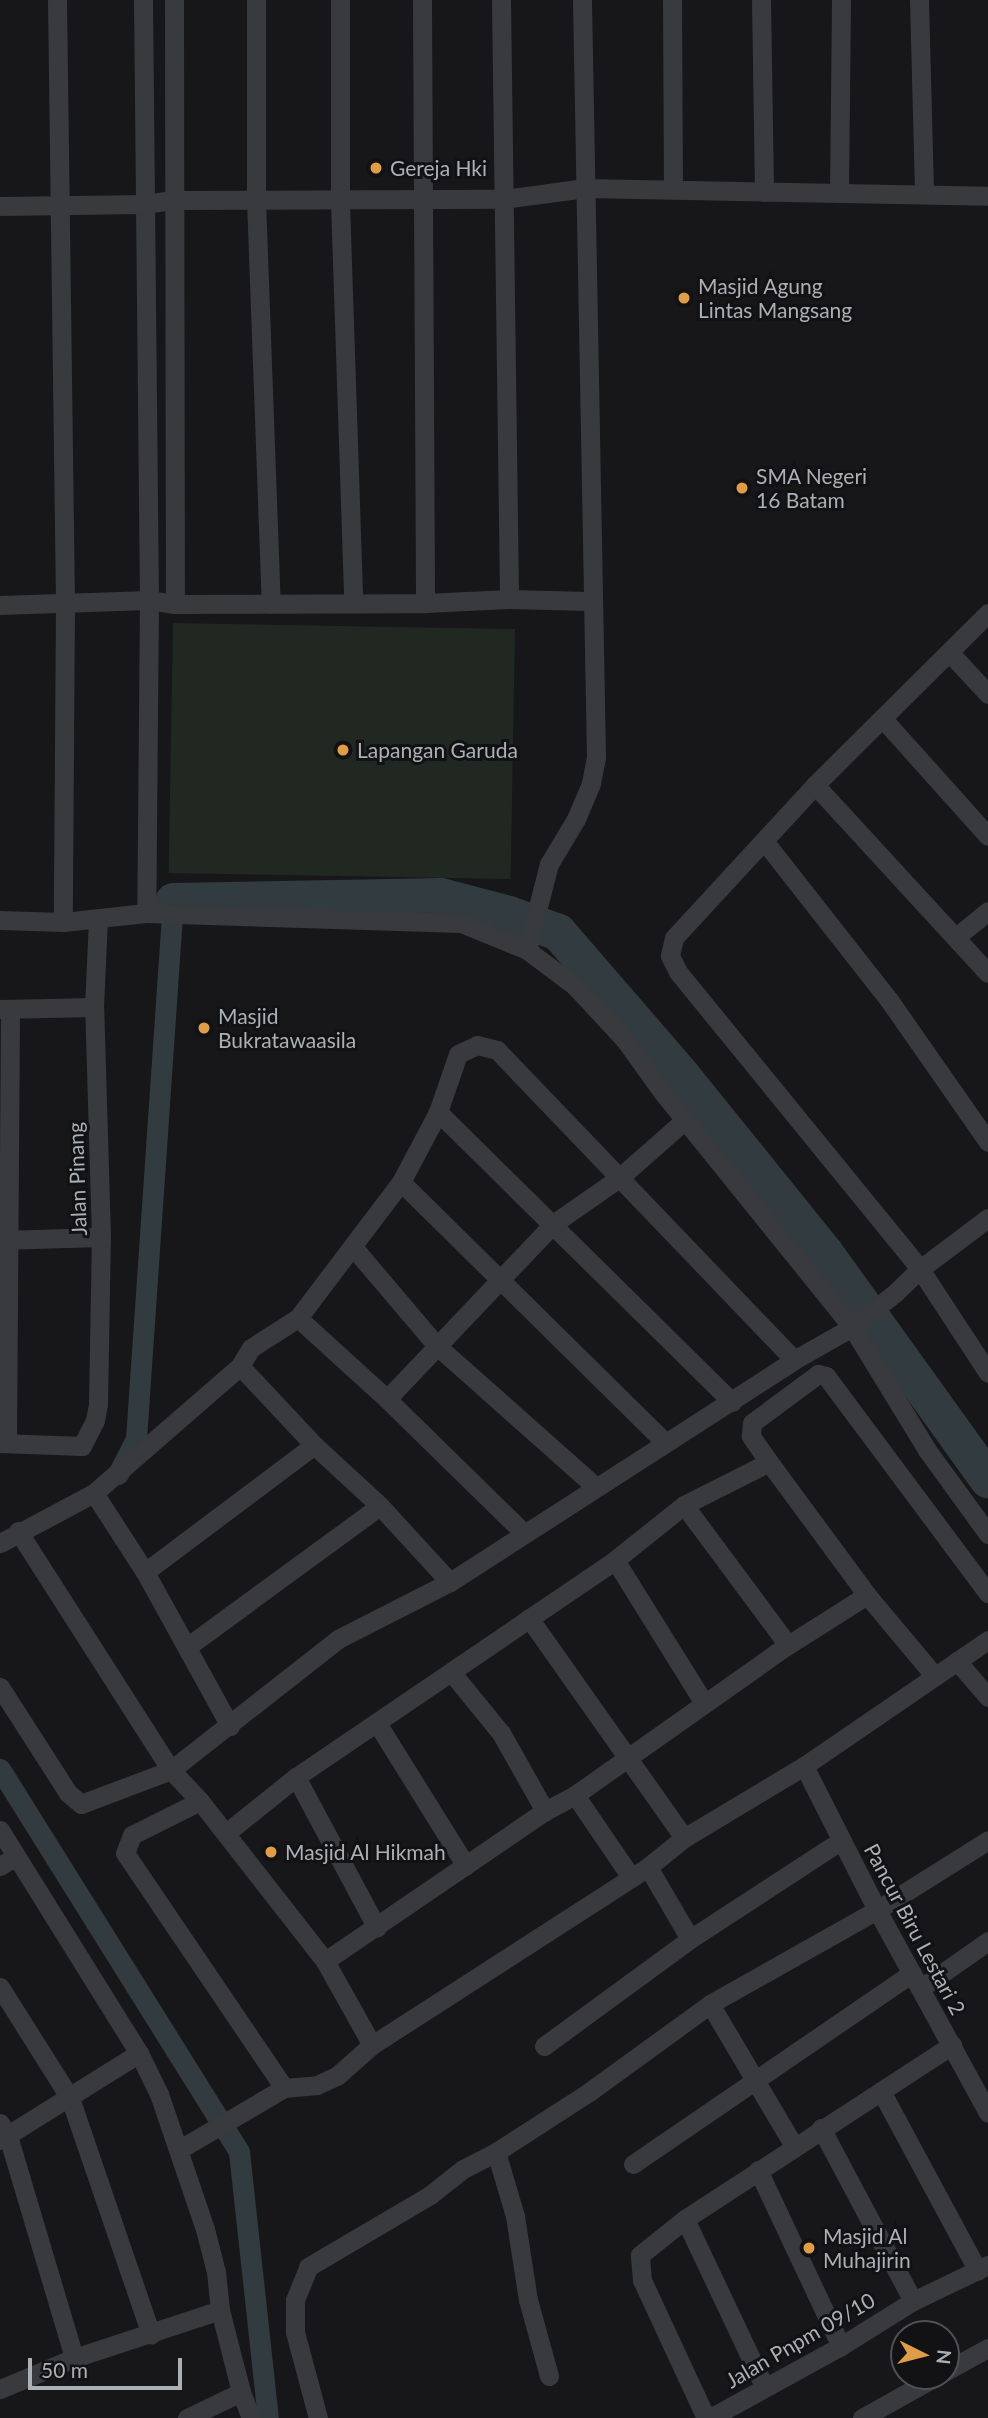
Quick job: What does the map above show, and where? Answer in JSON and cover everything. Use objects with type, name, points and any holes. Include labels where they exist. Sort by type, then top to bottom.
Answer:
[{"type":"street","points":[[58,0],[65,604],[63,922]]},
{"type":"street","points":[[143,0],[149,600],[146,913]]},
{"type":"street","points":[[174,0],[176,604]]},
{"type":"street","points":[[256,0],[256,200],[271,604]]},
{"type":"street","points":[[340,0],[340,202],[353,601]]},
{"type":"street","points":[[422,0],[425,603]]},
{"type":"street","points":[[501,0],[509,599]]},
{"type":"street","points":[[529,943],[549,864],[576,819],[591,783],[596,757],[590,601],[582,0]]},
{"type":"street","points":[[672,0],[673,189]]},
{"type":"street","points":[[761,0],[764,192]]},
{"type":"street","points":[[839,193],[841,0]]},
{"type":"street","points":[[919,0],[924,194]]},
{"type":"street","points":[[0,206],[144,204],[174,200],[340,202],[504,199],[585,188],[988,196]]},
{"type":"street","points":[[0,605],[149,600],[176,604],[353,601],[425,603],[509,599],[590,601]]},
{"type":"street","points":[[988,613],[815,785],[674,938],[670,956],[678,972],[920,1269],[988,1373]]},
{"type":"street","points":[[950,653],[988,694]]},
{"type":"street","points":[[883,719],[988,836]]},
{"type":"street","points":[[815,785],[988,973]]},
{"type":"street","points":[[765,842],[889,1000],[988,1142]]},
{"type":"street","points":[[956,937],[988,911]]},
{"type":"street","points":[[0,920],[63,922],[146,913],[461,923],[529,943],[575,986],[625,1040],[685,1120],[857,1323],[928,1450],[988,1534]]},
{"type":"street","name":"Jalan Pinang","points":[[3,1443],[82,1446],[98,1404],[102,1237],[94,1007],[98,919]]},
{"type":"street","points":[[3,1443],[5,1009],[94,1007]]},
{"type":"street","points":[[0,1543],[18,1531],[94,1493],[240,1366],[251,1348],[298,1318],[401,1182],[438,1112],[458,1054],[466,1048],[487,1046],[496,1050],[794,1360]]},
{"type":"street","points":[[438,1112],[732,1402]]},
{"type":"street","points":[[387,1399],[552,1224],[620,1178],[685,1120]]},
{"type":"street","points":[[401,1182],[665,1442]]},
{"type":"street","points":[[0,1687],[68,1793],[81,1804],[171,1770],[338,1640],[450,1582],[665,1442],[857,1323],[920,1269],[988,1218]]},
{"type":"street","points":[[3,1240],[102,1237]]},
{"type":"street","points":[[353,1247],[436,1345],[596,1487]]},
{"type":"street","points":[[298,1318],[387,1399],[524,1534]]},
{"type":"street","points":[[240,1366],[313,1445],[380,1506],[450,1582]]},
{"type":"street","points":[[933,1674],[867,1595],[769,1462],[751,1436],[752,1423],[818,1374],[827,1376],[988,1593]]},
{"type":"street","points":[[145,1572],[313,1445]]},
{"type":"street","points":[[226,1833],[296,1777],[452,1673],[615,1559],[684,1505],[769,1462]]},
{"type":"street","points":[[94,1493],[145,1572],[230,1726]]},
{"type":"street","points":[[684,1505],[788,1645]]},
{"type":"street","points":[[187,1647],[380,1506]]},
{"type":"street","points":[[18,1531],[171,1770],[226,1833],[325,1961],[372,2045]]},
{"type":"street","points":[[615,1559],[704,1703]]},
{"type":"street","points":[[325,1961],[545,1811],[575,1795],[788,1645],[867,1595]]},
{"type":"street","points":[[529,1618],[684,1838]]},
{"type":"street","points":[[180,2150],[213,2133],[284,2088],[317,2085],[338,2075],[372,2045],[639,1872],[684,1838],[803,1766],[933,1674],[988,1640]]},
{"type":"street","points":[[957,1661],[988,1696]]},
{"type":"street","points":[[452,1673],[501,1733],[545,1811]]},
{"type":"street","points":[[377,1723],[466,1866]]},
{"type":"street","name":"Pancur Biru Lestari 2","points":[[803,1766],[877,1910],[988,2113]]},
{"type":"street","points":[[296,1777],[377,1928]]},
{"type":"street","points":[[575,1795],[690,1939]]},
{"type":"street","points":[[200,1801],[132,1835],[125,1853],[284,2088]]},
{"type":"street","points":[[0,1830],[8,1861],[139,2053],[180,2150],[213,2262],[220,2310],[241,2392],[251,2418]]},
{"type":"street","points":[[544,2046],[690,1939],[842,1840]]},
{"type":"street","points":[[318,2418],[295,2332],[295,2300],[308,2267],[430,2195],[464,2169],[496,2152],[589,2091],[710,2004],[877,1910],[988,1840]]},
{"type":"street","points":[[634,2164],[754,2080],[917,1980],[988,1941]]},
{"type":"street","points":[[0,1987],[70,2098],[150,2334]]},
{"type":"street","points":[[710,2004],[794,2146]]},
{"type":"street","points":[[708,2418],[642,2280],[640,2255],[685,2219],[952,2045]]},
{"type":"street","points":[[74,2358],[3,2133],[70,2098],[139,2053]]},
{"type":"street","points":[[881,2091],[983,2268]]},
{"type":"street","points":[[821,2128],[913,2301]]},
{"type":"street","points":[[496,2152],[515,2216],[528,2300],[549,2376]]},
{"type":"street","points":[[758,2170],[841,2346]]},
{"type":"street","points":[[685,2219],[764,2386]]},
{"type":"street","name":"Jalan Pnpm 09/10","points":[[708,2418],[841,2346],[913,2301],[983,2268]]},
{"type":"street","points":[[0,2389],[74,2358],[220,2310]]},
{"type":"street","points":[[960,2363],[988,2348]]},
{"type":"street","points":[[862,2418],[912,2390]]},
{"type":"street","points":[[187,2418],[241,2392]]},
{"type":"shaded area","name":"Lapangan Garuda","points":[[173,623],[515,629],[511,879],[169,873]]},
{"type":"waterway","points":[[173,901],[440,896],[509,914],[558,932],[683,1077],[825,1253],[988,1480]]},
{"type":"waterway","points":[[118,1474],[136,1439],[173,901]]},
{"type":"waterway","points":[[0,1769],[239,2152],[268,2418]]},
{"type":"place","name":"Gereja Hki","points":[[376,168]]},
{"type":"place","name":"Masjid Agung Lintas Mangsang","points":[[684,298]]},
{"type":"place","name":"SMA Negeri 16 Batam","points":[[742,488]]},
{"type":"place","name":"Lapangan Garuda","points":[[343,750]]},
{"type":"place","name":"Masjid Bukratawaasila","points":[[204,1028]]},
{"type":"place","name":"Masjid Al Hikmah","points":[[271,1852]]},
{"type":"place","name":"Masjid Al Muhajirin","points":[[809,2248]]}]
